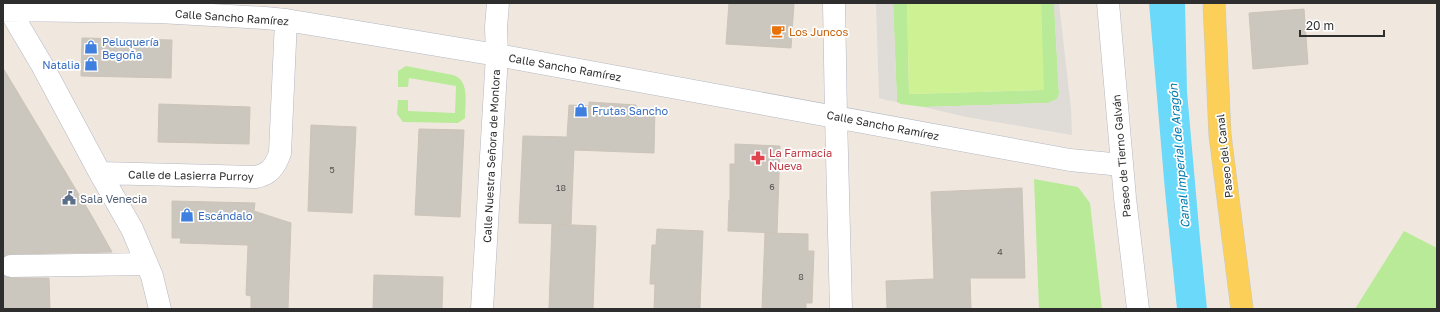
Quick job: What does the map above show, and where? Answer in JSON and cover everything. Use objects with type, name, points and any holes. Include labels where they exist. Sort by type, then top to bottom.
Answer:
[{"type":"main road","name":"Paseo del Canal","points":[[1214,3],[1220,135],[1242,309]]},
{"type":"street","name":"Calle Nuestra Señora de Monlora","points":[[482,309],[497,55],[496,27],[498,3]]},
{"type":"street","points":[[834,3],[841,309]]},
{"type":"street","name":"Paseo de Tierno Galván","points":[[1108,3],[1122,165],[1138,309]]},
{"type":"street","name":"Calle Sancho Ramírez","points":[[6,10],[159,12],[286,20],[497,55],[1070,160],[1122,165]]},
{"type":"street","points":[[6,10],[42,65],[132,229],[147,264],[160,309]]},
{"type":"street","name":"Calle de Lasierra Purroy","points":[[100,173],[254,177],[263,176],[271,171],[276,164],[280,153],[286,20]]},
{"type":"street","points":[[11,266],[147,264]]},
{"type":"green space","points":[[893,3],[907,3],[909,94],[1043,90],[1041,3],[1054,3],[1059,94],[1057,99],[1048,103],[924,107],[901,104],[897,102]]},
{"type":"green space","points":[[907,3],[1041,3],[1044,90],[909,94]]},
{"type":"green space","points":[[406,66],[453,75],[458,78],[464,87],[466,99],[465,118],[458,123],[403,122],[397,114],[398,100],[408,100],[408,111],[455,113],[456,86],[409,78],[408,87],[398,87],[398,71]]},
{"type":"green space","points":[[1034,179],[1078,187],[1090,203],[1102,309],[1039,309]]},
{"type":"green space","points":[[1404,231],[1437,248],[1437,309],[1355,309]]},
{"type":"shaded area","points":[[876,3],[893,3],[897,102],[879,98]]},
{"type":"shaded area","points":[[1054,3],[1059,3],[1071,109],[1072,135],[966,117],[924,107],[1048,103],[1057,99],[1059,94]]},
{"type":"water","name":"Canal Imperial de Aragón","points":[[1149,3],[1185,3],[1187,92],[1207,309],[1177,309]]},
{"type":"building","points":[[729,3],[794,3],[791,48],[726,44]]},
{"type":"building","points":[[1304,9],[1308,64],[1253,69],[1249,13]]},
{"type":"building","points":[[82,38],[172,40],[171,78],[81,76]]},
{"type":"building","points":[[3,68],[112,252],[11,254],[3,257]]},
{"type":"building","points":[[589,102],[636,105],[636,108],[655,109],[654,153],[574,150],[571,224],[519,223],[523,136],[567,137],[569,105],[589,106]]},
{"type":"building","points":[[159,104],[250,107],[249,144],[158,142]]},
{"type":"building","points":[[311,125],[356,127],[352,213],[308,211]]},
{"type":"building","points":[[419,129],[464,130],[460,217],[415,215]]},
{"type":"building","points":[[735,144],[780,146],[777,233],[728,231],[730,164],[735,164]]},
{"type":"building","points":[[1022,188],[1025,278],[970,278],[971,309],[887,309],[886,281],[934,279],[931,192]]},
{"type":"building","points":[[172,201],[255,203],[254,211],[291,223],[288,309],[251,308],[251,296],[246,295],[248,245],[180,243],[181,238],[172,238]]},
{"type":"building","points":[[552,224],[596,226],[593,309],[549,309]]},
{"type":"building","points":[[657,229],[703,231],[700,309],[654,309],[655,284],[650,284],[652,245],[656,245]]},
{"type":"building","points":[[765,233],[808,234],[808,251],[814,251],[812,303],[806,303],[806,309],[762,309]]},
{"type":"building","points":[[3,275],[11,278],[49,278],[50,309],[3,309]]},
{"type":"building","points":[[374,275],[443,277],[442,309],[373,309]]},
{"type":"place","name":"Los Juncos","points":[[778,31]]},
{"type":"place","name":"Peluquería Begoña","points":[[91,47]]},
{"type":"place","name":"Natalia","points":[[91,64]]},
{"type":"place","name":"Frutas Sancho","points":[[581,110]]},
{"type":"place","name":"La Farmacia Nueva","points":[[758,158]]},
{"type":"place","name":"Sala Venecia","points":[[69,198]]},
{"type":"place","name":"Escándalo","points":[[187,215]]}]
